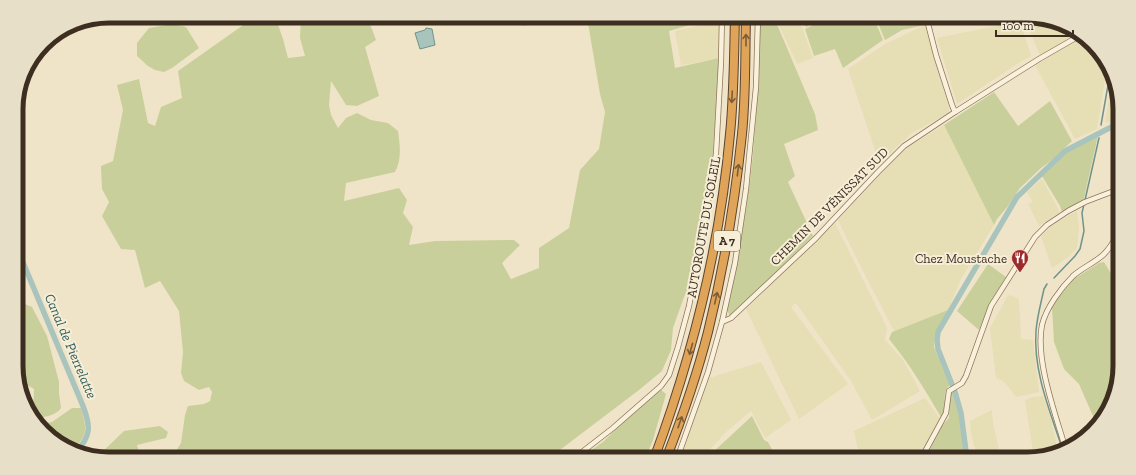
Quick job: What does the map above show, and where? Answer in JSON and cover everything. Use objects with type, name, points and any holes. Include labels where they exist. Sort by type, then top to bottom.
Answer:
[{"type":"highway","name":"AUTOROUTE DU SOLEIL","points":[[657,452],[687,362],[715,249],[730,134],[735,23]]},
{"type":"highway","name":"AUTOROUTE DU SOLEIL","points":[[669,452],[690,394],[708,333],[724,261],[734,200],[742,133],[746,23]]},
{"type":"street","points":[[582,452],[613,428],[661,386],[668,375],[676,354],[689,306],[697,266],[716,154],[722,23]]},
{"type":"street","points":[[679,452],[708,372],[722,322],[735,264],[746,189],[756,87],[758,23]]},
{"type":"street","points":[[928,23],[936,55],[955,112]]},
{"type":"street","name":"CHEMIN DE VÉNISSAT SUD","points":[[722,322],[730,318],[816,238],[904,146],[1039,59],[1075,38]]},
{"type":"street","points":[[925,452],[943,421],[946,413],[949,391],[962,383],[966,376],[991,306],[1035,237],[1047,225],[1068,211],[1085,202],[1113,192]]},
{"type":"street","points":[[1064,443],[1043,370],[1041,335],[1042,323],[1053,300],[1074,275],[1103,256],[1113,244]]},
{"type":"shaded area","points":[[710,23],[719,23],[719,58],[681,65],[675,31]]},
{"type":"shaded area","points":[[778,23],[800,23],[813,58],[797,64]]},
{"type":"shaded area","points":[[931,23],[952,23],[932,26]]},
{"type":"shaded area","points":[[1010,23],[1021,23],[1031,56],[957,104],[937,38]]},
{"type":"shaded area","points":[[1026,23],[1055,28],[1073,36],[1040,55]]},
{"type":"shaded area","points":[[925,25],[950,112],[912,133],[895,148],[880,165],[848,69],[885,44]]},
{"type":"shaded area","points":[[1078,40],[1088,48],[1102,66],[1106,75],[1097,129],[1075,139],[1035,65]]},
{"type":"shaded area","points":[[1110,89],[1113,122],[1110,123],[1105,122]]},
{"type":"shaded area","points":[[944,125],[994,225],[961,279],[948,310],[894,331],[838,220],[902,151]]},
{"type":"shaded area","points":[[1042,179],[1060,212],[1039,226],[1028,204],[1033,202],[1027,192]]},
{"type":"shaded area","points":[[1077,211],[1079,228],[1077,248],[1070,256],[1052,268],[1041,236],[1052,226]]},
{"type":"shaded area","points":[[835,223],[887,328],[885,340],[903,360],[920,391],[872,420],[851,381],[796,303],[791,307],[848,384],[799,419],[746,309]]},
{"type":"shaded area","points":[[1010,295],[1019,299],[1021,339],[1033,340],[1039,392],[1016,397],[1003,381],[996,378],[990,328],[1007,297]]},
{"type":"shaded area","points":[[761,362],[791,420],[765,438],[751,411],[726,432],[708,452],[685,452],[684,448],[709,378]]},
{"type":"shaded area","points":[[1043,396],[1050,416],[1057,446],[1033,452],[1025,400]]},
{"type":"shaded area","points":[[925,398],[941,420],[923,452],[858,452],[854,431]]},
{"type":"shaded area","points":[[992,410],[993,423],[999,452],[976,452],[971,434],[970,421]]},
{"type":"green space","points":[[246,23],[277,23],[288,58],[305,56],[300,38],[301,23],[370,23],[376,40],[365,47],[379,96],[357,106],[346,105],[331,81],[329,105],[331,115],[338,128],[346,118],[357,113],[371,120],[388,123],[398,131],[400,157],[395,172],[346,183],[344,201],[399,188],[407,200],[403,213],[413,227],[409,245],[435,241],[514,240],[520,245],[502,263],[511,279],[539,268],[539,248],[569,228],[580,170],[599,149],[605,112],[600,94],[588,23],[697,23],[669,31],[675,68],[719,58],[713,154],[702,229],[692,282],[684,297],[673,328],[671,350],[662,371],[557,452],[174,452],[181,443],[185,415],[188,406],[204,404],[210,401],[212,392],[209,387],[199,390],[184,381],[181,373],[183,352],[179,311],[160,281],[145,288],[135,250],[121,249],[102,216],[109,202],[102,189],[101,166],[113,161],[123,110],[117,85],[139,79],[148,123],[155,126],[161,107],[182,98],[178,71]]},
{"type":"green space","points":[[520,23],[549,23],[521,26]]},
{"type":"green space","points":[[760,23],[776,23],[815,114],[818,130],[784,144],[795,176],[788,182],[813,236],[730,317],[726,307],[745,212],[756,120]]},
{"type":"green space","points":[[803,23],[814,23],[806,27]]},
{"type":"green space","points":[[817,23],[876,23],[883,40],[843,68],[835,49],[814,56],[805,29]]},
{"type":"green space","points":[[878,23],[925,23],[925,25],[902,30],[885,40]]},
{"type":"green space","points":[[172,24],[186,27],[199,48],[172,68],[164,72],[155,70],[137,56],[137,43],[149,28]]},
{"type":"green space","points":[[994,92],[1018,126],[1050,101],[1072,141],[1020,188],[994,225],[944,125]]},
{"type":"green space","points":[[1098,136],[1083,202],[1062,212],[1042,176],[1066,152]]},
{"type":"green space","points":[[1104,262],[1113,277],[1113,372],[1108,394],[1102,409],[1094,419],[1079,384],[1064,369],[1054,342],[1052,308],[1059,296],[1074,279],[1099,263]]},
{"type":"green space","points":[[988,264],[1006,277],[990,304],[979,330],[957,311]]},
{"type":"green space","points":[[23,298],[25,304],[32,307],[47,336],[59,382],[61,408],[52,415],[40,418],[33,407],[34,389],[25,384],[23,372]]},
{"type":"green space","points":[[948,310],[935,334],[934,347],[950,385],[946,391],[945,408],[941,417],[910,367],[889,339],[892,332]]},
{"type":"green space","points":[[660,389],[666,394],[653,440],[648,452],[589,452],[603,442],[627,418]]},
{"type":"green space","points":[[950,393],[954,393],[960,418],[964,452],[929,452],[942,426],[949,418]]},
{"type":"green space","points":[[72,408],[81,408],[85,431],[78,446],[61,438],[44,423],[52,422]]},
{"type":"green space","points":[[752,416],[764,440],[768,442],[773,452],[713,452]]},
{"type":"green space","points":[[160,426],[168,432],[166,438],[137,445],[139,452],[103,451],[124,431]]},
{"type":"water","points":[[426,28],[432,29],[435,45],[420,49],[415,33],[425,30]]},
{"type":"waterway","points":[[1101,125],[1108,83]]},
{"type":"waterway","name":"Canal de Pierrelatte","points":[[966,452],[961,413],[955,392],[938,349],[938,332],[1017,197],[1065,151],[1113,126]]},
{"type":"waterway","points":[[1085,200],[1099,138]]},
{"type":"waterway","points":[[1054,278],[1080,249],[1084,231],[1082,213],[1084,204]]},
{"type":"waterway","name":"Canal de Pierrelatte","points":[[23,262],[86,413],[88,431],[85,441],[81,447]]},
{"type":"waterway","points":[[1047,284],[1044,289],[1039,310],[1036,331],[1037,361],[1043,391],[1061,445]]},
{"type":"place","name":"Chez Moustache","points":[[1020,273]]}]
